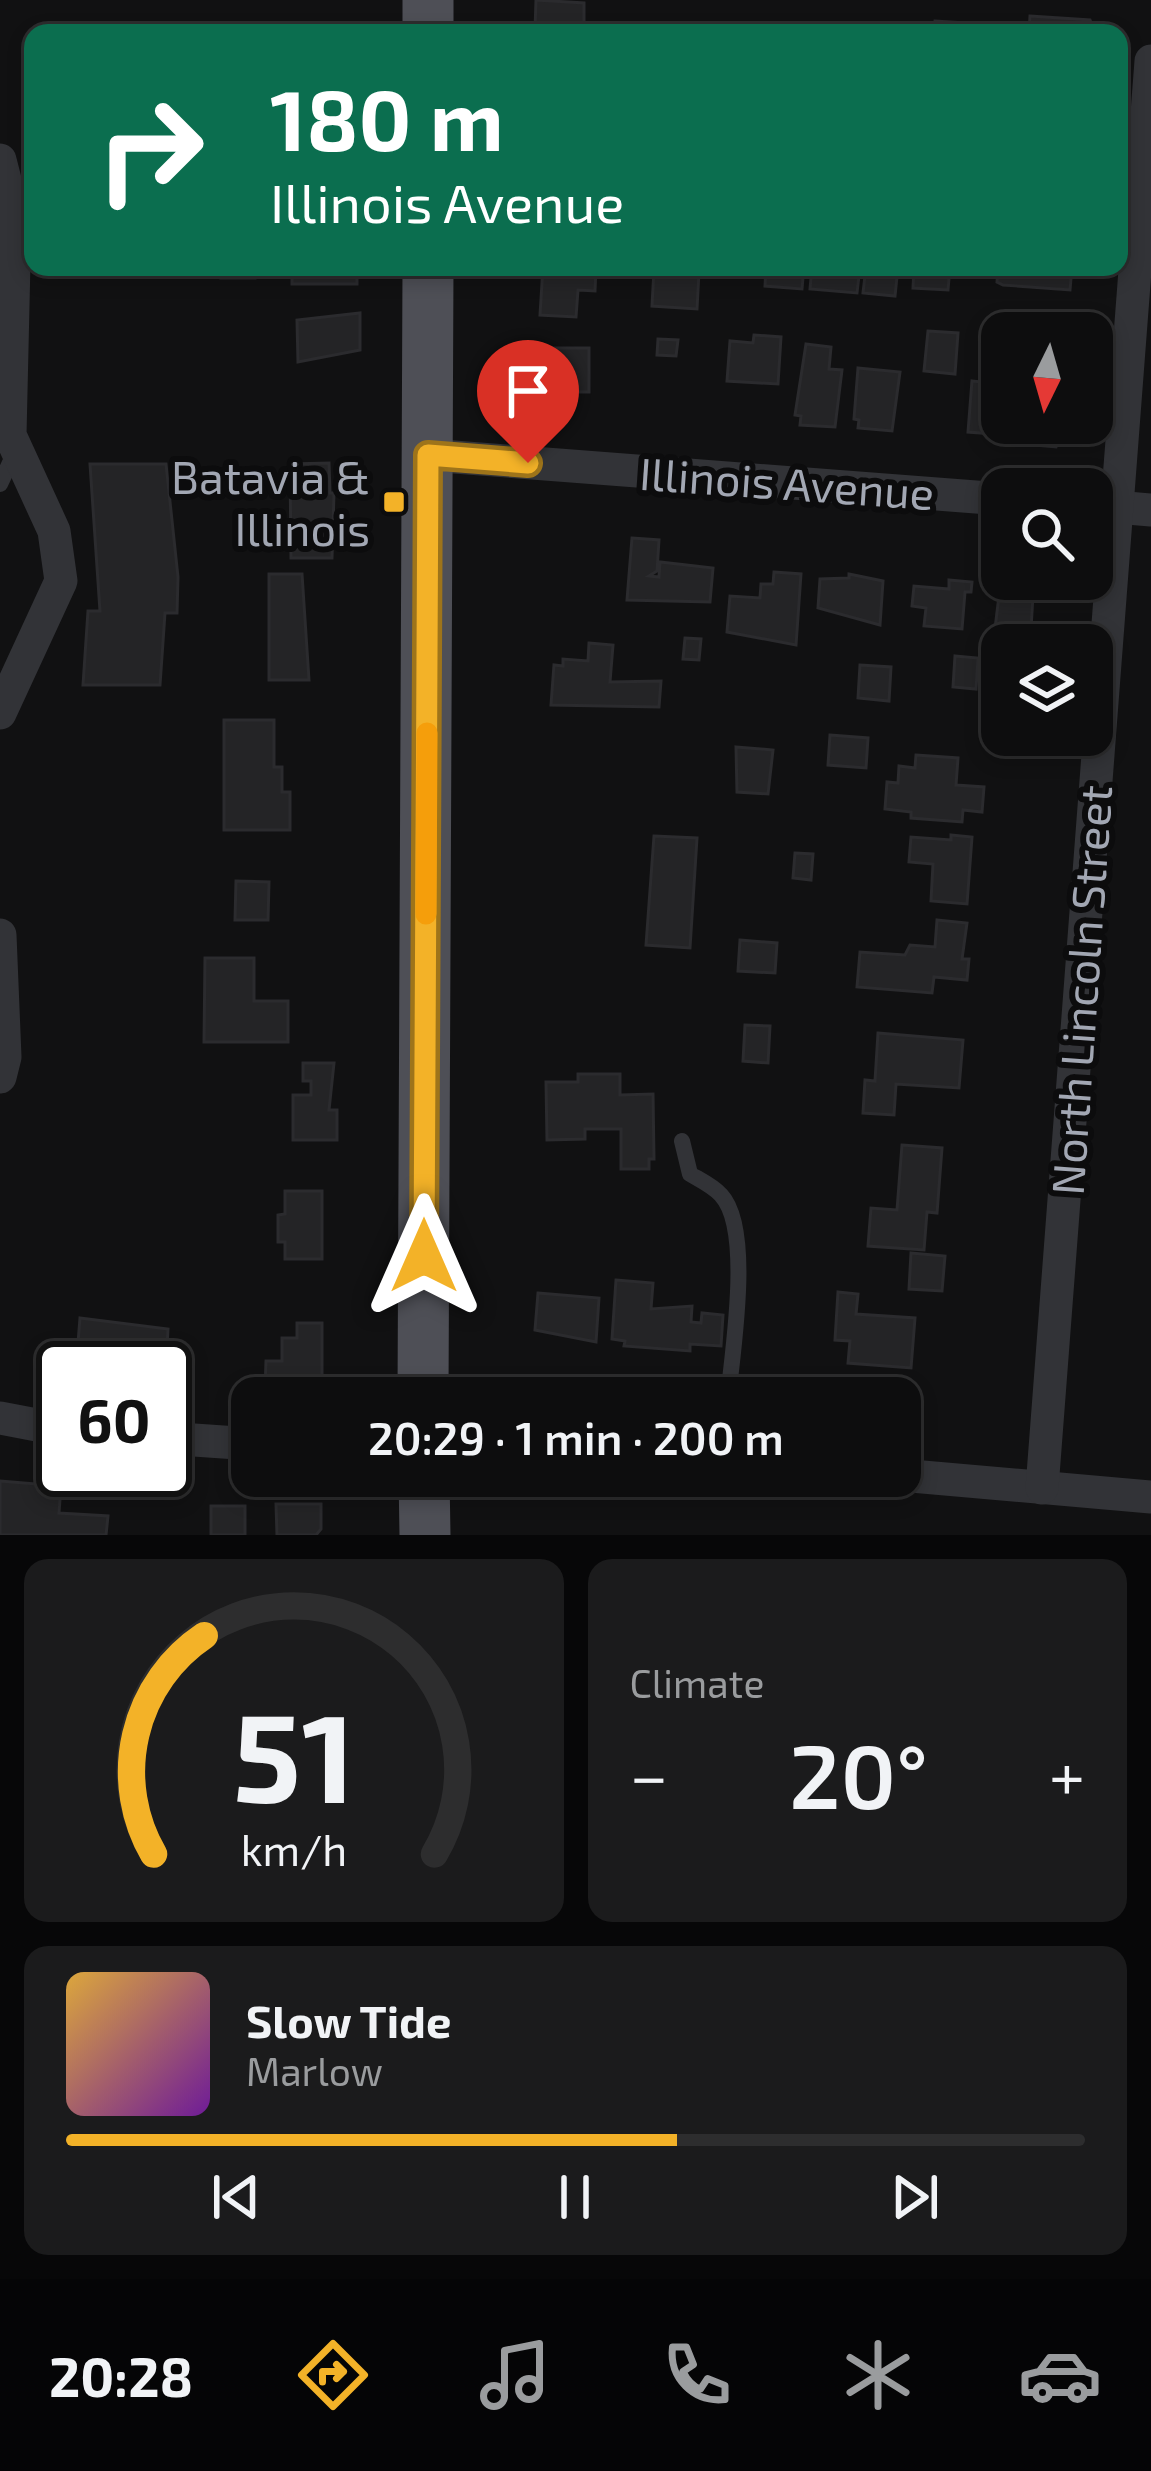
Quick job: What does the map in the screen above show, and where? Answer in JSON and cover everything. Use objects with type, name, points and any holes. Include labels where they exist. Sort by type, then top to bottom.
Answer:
[{"type":"main road","points":[[423,1377],[428,276]]},
{"type":"main road","points":[[424,1497],[425,1535]]},
{"type":"street","name":"North Lincoln Street","points":[[1042,1488],[1151,62]]},
{"type":"street","points":[[0,160],[14,219],[10,435],[54,531],[61,581],[4,690]]},
{"type":"street","name":"Illinois Avenue","points":[[428,455],[981,497]]},
{"type":"street","points":[[0,935],[5,1057],[0,1077]]},
{"type":"street","points":[[0,1418],[36,1425]]},
{"type":"street","points":[[192,1440],[231,1443]]},
{"type":"street","points":[[921,1477],[1151,1496]]},
{"type":"lane","points":[[0,484],[16,450]]},
{"type":"lane","points":[[682,1141],[690,1174],[723,1196],[730,1212],[737,1280],[730,1377]]},
{"type":"building","points":[[536,0],[584,3],[584,24],[535,24]]},
{"type":"building","points":[[1030,16],[1090,20],[1092,24],[1030,24]]},
{"type":"building","points":[[292,276],[357,276],[357,284],[292,284]]},
{"type":"building","points":[[542,276],[596,276],[595,291],[578,290],[576,317],[540,315]]},
{"type":"building","points":[[654,276],[699,276],[697,309],[652,306]]},
{"type":"building","points":[[766,276],[803,276],[802,289],[765,286]]},
{"type":"building","points":[[811,276],[859,276],[857,293],[810,289]]},
{"type":"building","points":[[865,276],[897,276],[895,296],[863,293]]},
{"type":"building","points":[[914,276],[949,276],[948,290],[913,288]]},
{"type":"building","points":[[997,276],[1071,276],[1070,290],[997,282]]},
{"type":"building","points":[[360,313],[360,350],[298,362],[297,320]]},
{"type":"building","points":[[928,331],[958,333],[955,374],[924,371]]},
{"type":"building","points":[[754,335],[781,337],[778,384],[727,381],[730,341],[753,343]]},
{"type":"building","points":[[658,339],[678,340],[676,356],[657,355]]},
{"type":"building","points":[[806,344],[831,347],[829,369],[842,370],[835,427],[800,425],[801,416],[795,415]]},
{"type":"building","points":[[542,348],[589,348],[589,392],[552,392],[552,372],[542,372]]},
{"type":"building","points":[[858,368],[900,372],[892,431],[858,428],[859,420],[854,419]]},
{"type":"building","points":[[972,381],[981,382],[981,433],[968,432]]},
{"type":"building","points":[[329,463],[330,493],[334,493],[332,558],[291,558],[290,464]]},
{"type":"building","points":[[90,464],[166,464],[178,577],[177,613],[165,613],[160,685],[83,685],[88,611],[100,611]]},
{"type":"building","points":[[632,538],[659,540],[657,571],[649,576],[659,577],[660,562],[713,568],[710,602],[627,600]]},
{"type":"building","points":[[774,572],[801,574],[796,645],[727,632],[730,596],[760,598],[761,584],[773,584]]},
{"type":"building","points":[[269,574],[302,574],[309,680],[269,680]]},
{"type":"building","points":[[849,574],[883,581],[880,625],[818,608],[820,579],[849,578]]},
{"type":"building","points":[[949,580],[972,582],[971,592],[965,592],[962,629],[924,626],[926,608],[912,606],[914,586],[949,589]]},
{"type":"building","points":[[998,600],[1033,600],[1031,624],[996,624]]},
{"type":"building","points":[[685,638],[701,639],[699,660],[683,659]]},
{"type":"building","points":[[589,643],[613,645],[610,682],[661,681],[659,707],[551,705],[554,665],[563,666],[563,659],[588,661]]},
{"type":"building","points":[[955,656],[978,658],[976,689],[953,687]]},
{"type":"building","points":[[860,665],[891,667],[889,701],[858,698]]},
{"type":"building","points":[[224,720],[274,720],[274,767],[282,767],[282,792],[290,792],[290,830],[224,830]]},
{"type":"building","points":[[830,735],[868,738],[866,768],[828,765]]},
{"type":"building","points":[[736,747],[773,750],[768,794],[737,792]]},
{"type":"building","points":[[916,755],[958,758],[956,785],[984,787],[982,812],[963,810],[962,822],[911,818],[911,812],[885,809],[887,782],[898,783],[899,766],[915,768]]},
{"type":"building","points":[[951,835],[972,837],[967,904],[931,901],[933,864],[909,862],[911,837],[951,840]]},
{"type":"building","points":[[654,836],[697,838],[690,948],[646,945]]},
{"type":"building","points":[[795,853],[813,854],[811,880],[793,878]]},
{"type":"building","points":[[236,881],[269,882],[268,920],[235,920]]},
{"type":"building","points":[[937,920],[967,923],[962,959],[969,959],[967,980],[934,977],[932,993],[857,987],[860,952],[905,955],[910,945],[935,947]]},
{"type":"building","points":[[740,940],[777,943],[775,973],[738,971]]},
{"type":"building","points":[[205,958],[254,958],[254,1001],[288,1001],[288,1042],[204,1042]]},
{"type":"building","points":[[745,1025],[770,1026],[768,1063],[743,1061]]},
{"type":"building","points":[[878,1033],[963,1040],[959,1088],[896,1084],[894,1115],[863,1113],[865,1080],[875,1081]]},
{"type":"building","points":[[303,1063],[334,1063],[329,1110],[337,1110],[337,1140],[293,1140],[293,1095],[311,1095],[311,1081],[303,1081]]},
{"type":"building","points":[[578,1074],[620,1074],[620,1095],[653,1094],[654,1159],[649,1159],[649,1169],[621,1169],[621,1129],[585,1129],[585,1139],[547,1140],[546,1082],[578,1082]]},
{"type":"building","points":[[902,1145],[942,1148],[937,1213],[927,1212],[924,1250],[868,1246],[871,1208],[897,1210]]},
{"type":"building","points":[[285,1191],[322,1191],[322,1259],[285,1259],[285,1242],[278,1242],[278,1215],[285,1214]]},
{"type":"building","points":[[911,1253],[945,1256],[942,1291],[909,1289]]},
{"type":"building","points":[[616,1280],[653,1283],[651,1309],[692,1306],[691,1322],[701,1323],[702,1313],[723,1315],[721,1346],[690,1344],[690,1351],[624,1346],[625,1341],[612,1339]]},
{"type":"building","points":[[838,1292],[858,1294],[856,1314],[915,1318],[911,1368],[848,1363],[850,1341],[835,1340]]},
{"type":"building","points":[[538,1293],[599,1298],[596,1342],[535,1330]]},
{"type":"building","points":[[80,1318],[168,1329],[167,1341],[78,1341]]},
{"type":"building","points":[[297,1323],[322,1323],[322,1377],[265,1377],[266,1361],[282,1361],[282,1338],[297,1338]]},
{"type":"building","points":[[0,1481],[36,1484],[36,1497],[60,1497],[59,1513],[108,1516],[106,1535],[0,1535]]},
{"type":"building","points":[[276,1504],[321,1504],[321,1529],[316,1535],[277,1535]]},
{"type":"building","points":[[211,1506],[245,1506],[245,1535],[211,1535]]},
{"type":"slow traffic","points":[[426,914],[427,733]]},
{"type":"place","name":"Batavia & Illinois","points":[[394,502]]},
{"type":"route","points":[[424,1256],[428,455],[528,463]]}]
